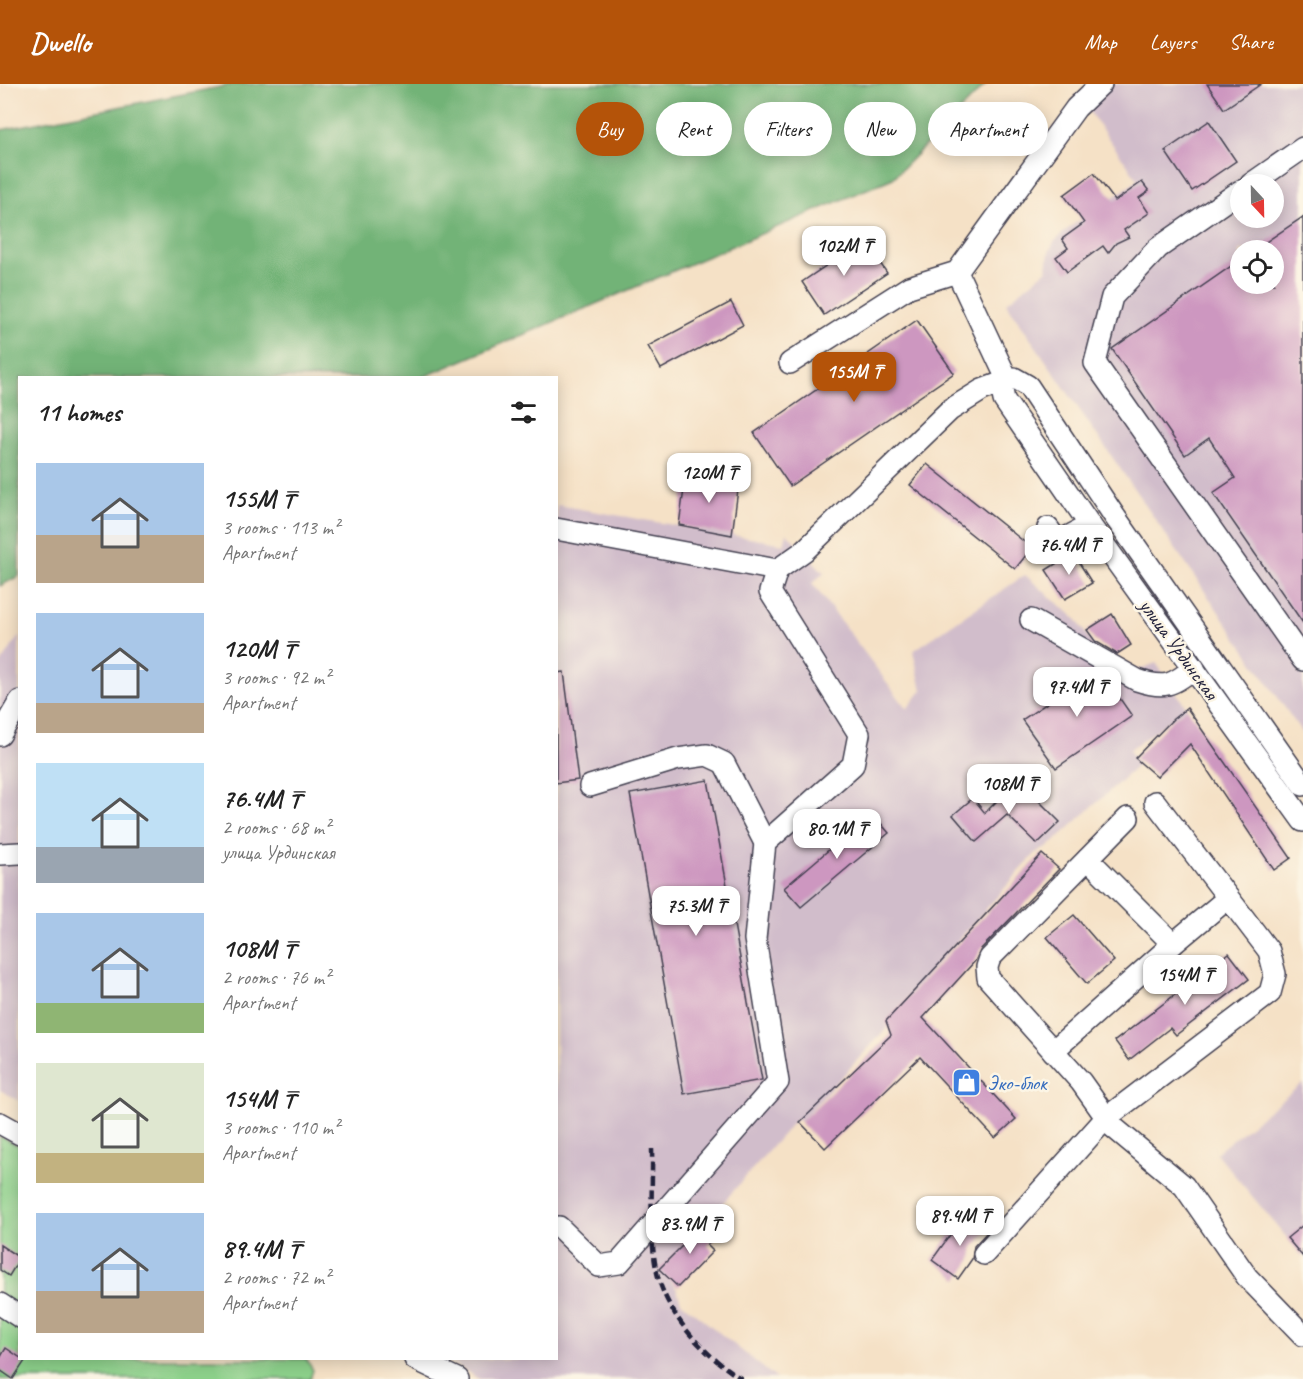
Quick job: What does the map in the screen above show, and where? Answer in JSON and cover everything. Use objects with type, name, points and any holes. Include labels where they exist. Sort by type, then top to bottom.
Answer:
[{"type":"street","points":[[790,363],[909,287],[957,272],[1076,108],[1101,84]]},
{"type":"street","points":[[1265,174],[1303,148]]},
{"type":"street","points":[[1230,198],[1158,248],[1112,297],[1095,363],[1302,656]]},
{"type":"street","name":"улица Урдинская","points":[[957,272],[1004,382],[1004,400],[1090,525],[1303,821]]},
{"type":"street","points":[[765,843],[853,765],[859,734],[770,592],[777,570],[804,551],[950,410],[982,390],[1014,378],[1022,381],[1034,395],[1115,517],[1303,786]]},
{"type":"street","points":[[1048,528],[1058,542],[1090,525]]},
{"type":"street","points":[[558,529],[777,570]]},
{"type":"street","points":[[1031,620],[1137,680],[1156,687],[1176,683],[1194,668]]},
{"type":"street","points":[[0,735],[18,704]]},
{"type":"street","points":[[559,1227],[600,1266],[619,1263],[778,1082],[755,939],[765,843],[724,763],[707,755],[678,759],[590,786]]},
{"type":"street","points":[[984,1254],[1106,1118],[1270,993],[1275,974],[1269,951],[1155,802]]},
{"type":"street","points":[[1128,818],[990,958],[987,967],[988,978],[1081,1082],[1113,1127],[1184,1186],[1247,1277],[1303,1335]]},
{"type":"street","points":[[0,854],[18,853]]},
{"type":"street","points":[[1088,859],[1173,944]]},
{"type":"street","points":[[1053,1051],[1228,898]]},
{"type":"street","points":[[0,1123],[18,1133]]},
{"type":"street","points":[[0,1304],[18,1316]]},
{"type":"street","points":[[417,1360],[457,1379]]},
{"type":"shaded area","points":[[1112,84],[1303,84],[1303,734],[1006,303],[1047,270],[1049,252],[1054,242],[1070,227],[1138,180],[1086,107]]},
{"type":"shaded area","points":[[558,505],[784,544],[787,533],[824,573],[812,583],[907,709],[922,690],[913,651],[1025,575],[1076,619],[1100,655],[1136,671],[1156,663],[1187,708],[1129,750],[1138,765],[1047,848],[1037,852],[886,1021],[887,1028],[800,1122],[797,1118],[707,1221],[660,1268],[676,1288],[681,1302],[777,1379],[479,1379],[449,1360],[558,1360]]},
{"type":"shaded area","points":[[18,638],[18,1100],[0,1090],[0,665]]},
{"type":"shaded area","points":[[1303,1083],[1303,1257],[1216,1153]]},
{"type":"green space","points":[[235,84],[986,84],[968,102],[928,102],[928,143],[916,155],[916,102],[844,102],[844,156],[915,156],[893,178],[426,376],[18,376],[18,577],[0,586],[0,130]]},
{"type":"green space","points":[[0,1136],[18,1145],[18,1360],[307,1360],[313,1370],[310,1379],[0,1379]]},
{"type":"building","points":[[1207,84],[1261,84],[1224,109]]},
{"type":"building","points":[[1209,121],[1236,161],[1192,191],[1165,151]]},
{"type":"building","points":[[1094,173],[1115,201],[1142,182],[1149,191],[1139,198],[1149,213],[1124,230],[1129,237],[1116,243],[1108,253],[1103,246],[1067,272],[1056,257],[1068,248],[1062,239],[1084,223],[1064,195]]},
{"type":"building","points":[[1303,217],[1303,623],[1213,493],[1235,478],[1209,438],[1185,455],[1112,349],[1230,267],[1230,294],[1284,294],[1284,240],[1269,240]]},
{"type":"building","points":[[864,240],[887,273],[824,315],[802,282]]},
{"type":"building","points":[[731,302],[743,325],[661,369],[648,346]]},
{"type":"building","points":[[917,320],[954,373],[790,486],[754,433]]},
{"type":"building","points":[[927,464],[1032,548],[1015,569],[910,485]]},
{"type":"building","points":[[686,475],[739,482],[732,535],[679,525]]},
{"type":"building","points":[[1073,553],[1092,583],[1065,599],[1046,570]]},
{"type":"building","points":[[1112,614],[1131,645],[1117,654],[1095,641],[1087,630]]},
{"type":"building","points":[[1095,671],[1105,677],[1132,716],[1056,768],[1022,720]]},
{"type":"building","points":[[564,672],[578,780],[558,783],[558,673]]},
{"type":"building","points":[[1187,708],[1291,858],[1274,870],[1190,744],[1157,777],[1135,758]]},
{"type":"building","points":[[708,780],[762,1080],[684,1094],[630,794]]},
{"type":"building","points":[[1018,780],[1060,822],[1037,844],[1007,815],[976,842],[953,815],[973,798],[985,813]]},
{"type":"building","points":[[872,813],[889,833],[801,907],[784,888]]},
{"type":"building","points":[[1042,854],[1059,869],[981,949],[975,961],[923,1018],[1016,1119],[995,1138],[920,1057],[825,1148],[800,1122],[891,1035],[886,1021]]},
{"type":"building","points":[[1074,915],[1114,961],[1087,984],[1047,937]]},
{"type":"building","points":[[1229,953],[1249,979],[1176,1035],[1170,1028],[1129,1060],[1115,1041]]},
{"type":"building","points":[[965,1214],[988,1231],[974,1246],[972,1259],[958,1279],[932,1260]]},
{"type":"building","points":[[707,1221],[719,1233],[707,1245],[713,1251],[678,1287],[659,1269]]},
{"type":"building","points":[[1303,1225],[1303,1257],[1287,1238]]},
{"type":"building","points":[[0,1245],[18,1257],[18,1261],[9,1276],[0,1270]]},
{"type":"building","points":[[6,1348],[18,1356],[18,1360],[25,1361],[13,1379],[0,1370],[0,1358]]},
{"type":"railway","points":[[652,1149],[652,1237],[661,1286],[675,1314],[694,1339],[717,1361],[742,1379]]},
{"type":"place","name":"Эко-блок","points":[[966,1083]]}]
